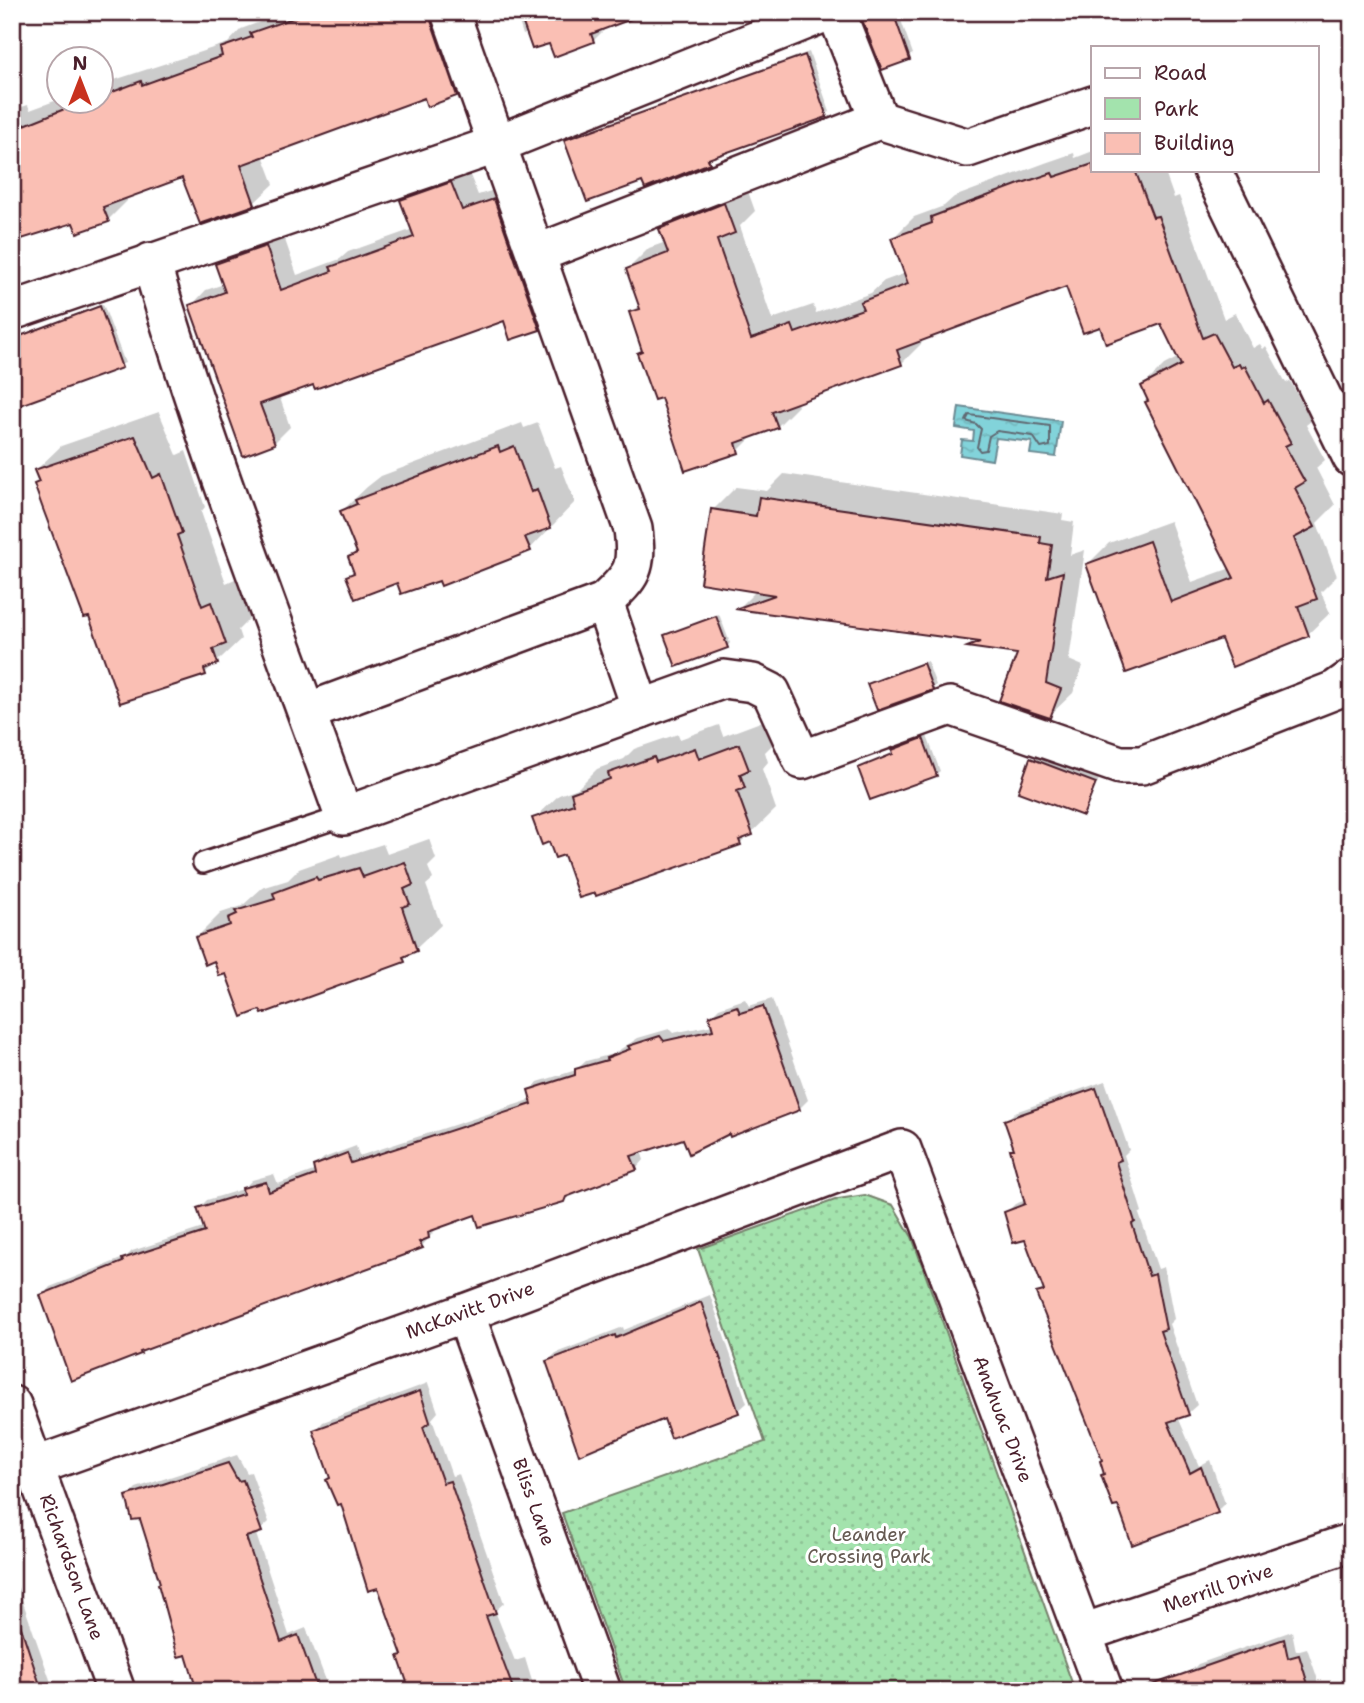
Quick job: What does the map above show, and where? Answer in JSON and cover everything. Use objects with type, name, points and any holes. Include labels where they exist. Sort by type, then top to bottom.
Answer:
[{"type":"street","points":[[307,712],[604,603],[626,581],[636,558],[632,529],[450,12]]},
{"type":"street","points":[[12,311],[495,145],[827,12]]},
{"type":"street","points":[[836,12],[879,120]]},
{"type":"street","points":[[536,254],[879,120],[968,148],[1091,106]]},
{"type":"street","points":[[1213,172],[1352,458]]},
{"type":"street","points":[[151,262],[182,366],[228,503],[344,816],[724,679],[753,683],[771,691],[802,760],[950,706],[1120,765],[1142,765],[1335,690],[1352,678]]},
{"type":"street","points":[[604,603],[641,709]]},
{"type":"street","name":"McKavitt Drive","points":[[36,1466],[465,1313],[902,1149]]},
{"type":"street","name":"Anahuac Drive","points":[[902,1149],[1104,1691]]},
{"type":"street","name":"Bliss Lane","points":[[465,1313],[602,1691]]},
{"type":"street","name":"Richardson Lane","points":[[12,1405],[116,1691]]},
{"type":"street","name":"Merrill Drive","points":[[1083,1633],[1352,1542]]},
{"type":"lane","points":[[203,863],[344,816]]},
{"type":"green space","name":"Leander Crossing Park","points":[[865,1195],[893,1205],[912,1237],[1075,1691],[626,1691],[562,1513],[765,1442],[698,1249],[838,1199]]},
{"type":"water","points":[[959,407],[1061,421],[1056,457],[1030,454],[1032,442],[996,438],[992,460],[960,455],[962,440],[973,441],[974,431],[956,428]]},
{"type":"building","points":[[310,12],[428,12],[457,96],[427,107],[424,98],[241,165],[255,205],[200,224],[182,178],[103,207],[109,222],[77,233],[73,223],[12,242],[12,130],[47,116],[116,116],[116,91],[141,81],[142,85],[222,56],[220,48],[252,37],[250,33]]},
{"type":"building","points":[[519,12],[642,12],[642,15],[591,34],[594,42],[554,57],[549,44],[532,49]]},
{"type":"building","points":[[859,12],[893,12],[910,60],[882,70]]},
{"type":"building","points":[[805,55],[827,117],[708,159],[710,163],[645,189],[642,182],[587,202],[564,140]]},
{"type":"building","points":[[1091,165],[1091,172],[1136,172],[1153,217],[1158,216],[1203,338],[1214,333],[1232,367],[1239,364],[1241,368],[1245,366],[1264,403],[1268,400],[1291,443],[1285,446],[1305,482],[1295,488],[1315,527],[1294,538],[1317,599],[1298,606],[1309,636],[1232,667],[1221,639],[1126,673],[1086,564],[1149,541],[1171,602],[1234,578],[1145,402],[1148,401],[1141,386],[1181,365],[1161,324],[1106,344],[1100,327],[1083,333],[1066,287],[897,350],[902,365],[772,412],[778,428],[736,443],[739,453],[685,471],[661,398],[654,400],[637,353],[642,351],[629,312],[640,309],[626,269],[668,253],[659,229],[724,203],[735,233],[717,240],[751,339],[792,325],[795,333],[863,309],[860,302],[908,284],[891,238],[932,223],[931,217],[1052,173],[1054,177]]},
{"type":"building","points":[[451,182],[462,210],[494,199],[540,330],[510,340],[504,321],[315,389],[313,385],[260,404],[275,444],[243,456],[189,305],[225,292],[215,264],[266,246],[281,290],[332,271],[330,267],[414,237],[400,200]]},
{"type":"building","points":[[100,306],[122,368],[12,408],[12,339]]},
{"type":"building","points":[[135,436],[153,478],[161,474],[182,533],[177,535],[202,606],[211,602],[226,644],[213,649],[218,664],[204,669],[206,675],[120,703],[89,617],[84,618],[43,509],[34,484],[39,482],[34,470]]},
{"type":"building","points":[[498,446],[500,452],[514,446],[531,492],[537,489],[551,528],[525,537],[531,551],[441,586],[439,581],[401,594],[397,583],[355,599],[346,576],[354,573],[348,557],[357,553],[340,511],[357,504],[355,500]]},
{"type":"building","points":[[759,497],[1041,537],[1040,543],[1052,545],[1047,577],[1063,572],[1046,683],[1061,689],[1050,718],[999,701],[1017,654],[967,647],[980,642],[735,609],[775,595],[700,583],[711,509],[756,516]]},
{"type":"building","points":[[716,616],[728,648],[676,667],[664,635]]},
{"type":"building","points":[[923,663],[933,690],[877,710],[867,684]]},
{"type":"building","points":[[923,738],[937,776],[870,800],[858,768]]},
{"type":"building","points":[[739,744],[749,770],[740,774],[745,788],[737,791],[753,835],[739,840],[741,845],[596,896],[595,893],[579,898],[564,855],[555,858],[549,842],[542,845],[532,818],[574,804],[571,793],[610,779],[608,773],[654,757],[656,762],[695,748],[699,759]]},
{"type":"building","points":[[1030,758],[1096,783],[1083,816],[1018,792]]},
{"type":"building","points":[[405,862],[413,885],[404,889],[410,904],[402,907],[417,951],[403,957],[405,962],[262,1014],[260,1010],[242,1017],[226,974],[219,976],[214,961],[205,965],[195,937],[230,925],[228,918],[237,914],[235,911],[275,899],[273,893],[316,877],[318,880],[359,868],[363,877]]},
{"type":"building","points":[[737,1006],[740,1013],[763,1006],[800,1110],[730,1137],[729,1134],[689,1154],[683,1139],[631,1156],[637,1170],[566,1197],[564,1202],[479,1227],[475,1215],[428,1232],[429,1238],[419,1242],[423,1248],[140,1352],[141,1354],[71,1381],[40,1295],[123,1262],[122,1259],[205,1232],[197,1208],[243,1194],[242,1188],[266,1182],[269,1192],[315,1175],[313,1166],[347,1153],[351,1163],[532,1104],[528,1090],[575,1075],[575,1069],[607,1060],[606,1058],[630,1049],[628,1046],[660,1036],[664,1041],[713,1030],[709,1016]]},
{"type":"building","points":[[1096,1088],[1121,1160],[1116,1162],[1135,1222],[1132,1224],[1149,1276],[1155,1274],[1166,1329],[1160,1331],[1189,1415],[1168,1422],[1190,1473],[1201,1467],[1218,1513],[1132,1545],[1118,1506],[1113,1507],[1101,1475],[1104,1474],[1100,1461],[1102,1460],[1036,1293],[1044,1291],[1025,1240],[1013,1243],[1004,1212],[1025,1204],[1010,1149],[1014,1149],[1004,1120]]},
{"type":"building","points":[[701,1302],[739,1413],[671,1438],[664,1419],[579,1455],[546,1361],[615,1335],[616,1338]]},
{"type":"building","points":[[420,1391],[430,1422],[423,1427],[443,1483],[450,1481],[496,1613],[486,1616],[514,1691],[410,1691],[398,1656],[402,1655],[378,1588],[368,1591],[341,1504],[337,1505],[326,1480],[330,1478],[313,1430]]},
{"type":"building","points":[[228,1463],[238,1481],[243,1480],[262,1532],[246,1537],[281,1642],[298,1635],[318,1691],[197,1691],[186,1655],[178,1657],[158,1584],[160,1583],[140,1519],[132,1520],[126,1496]]},
{"type":"building","points":[[17,1615],[42,1691],[12,1691],[12,1616]]},
{"type":"building","points":[[1284,1639],[1288,1658],[1299,1655],[1310,1691],[1146,1691],[1146,1687]]}]
